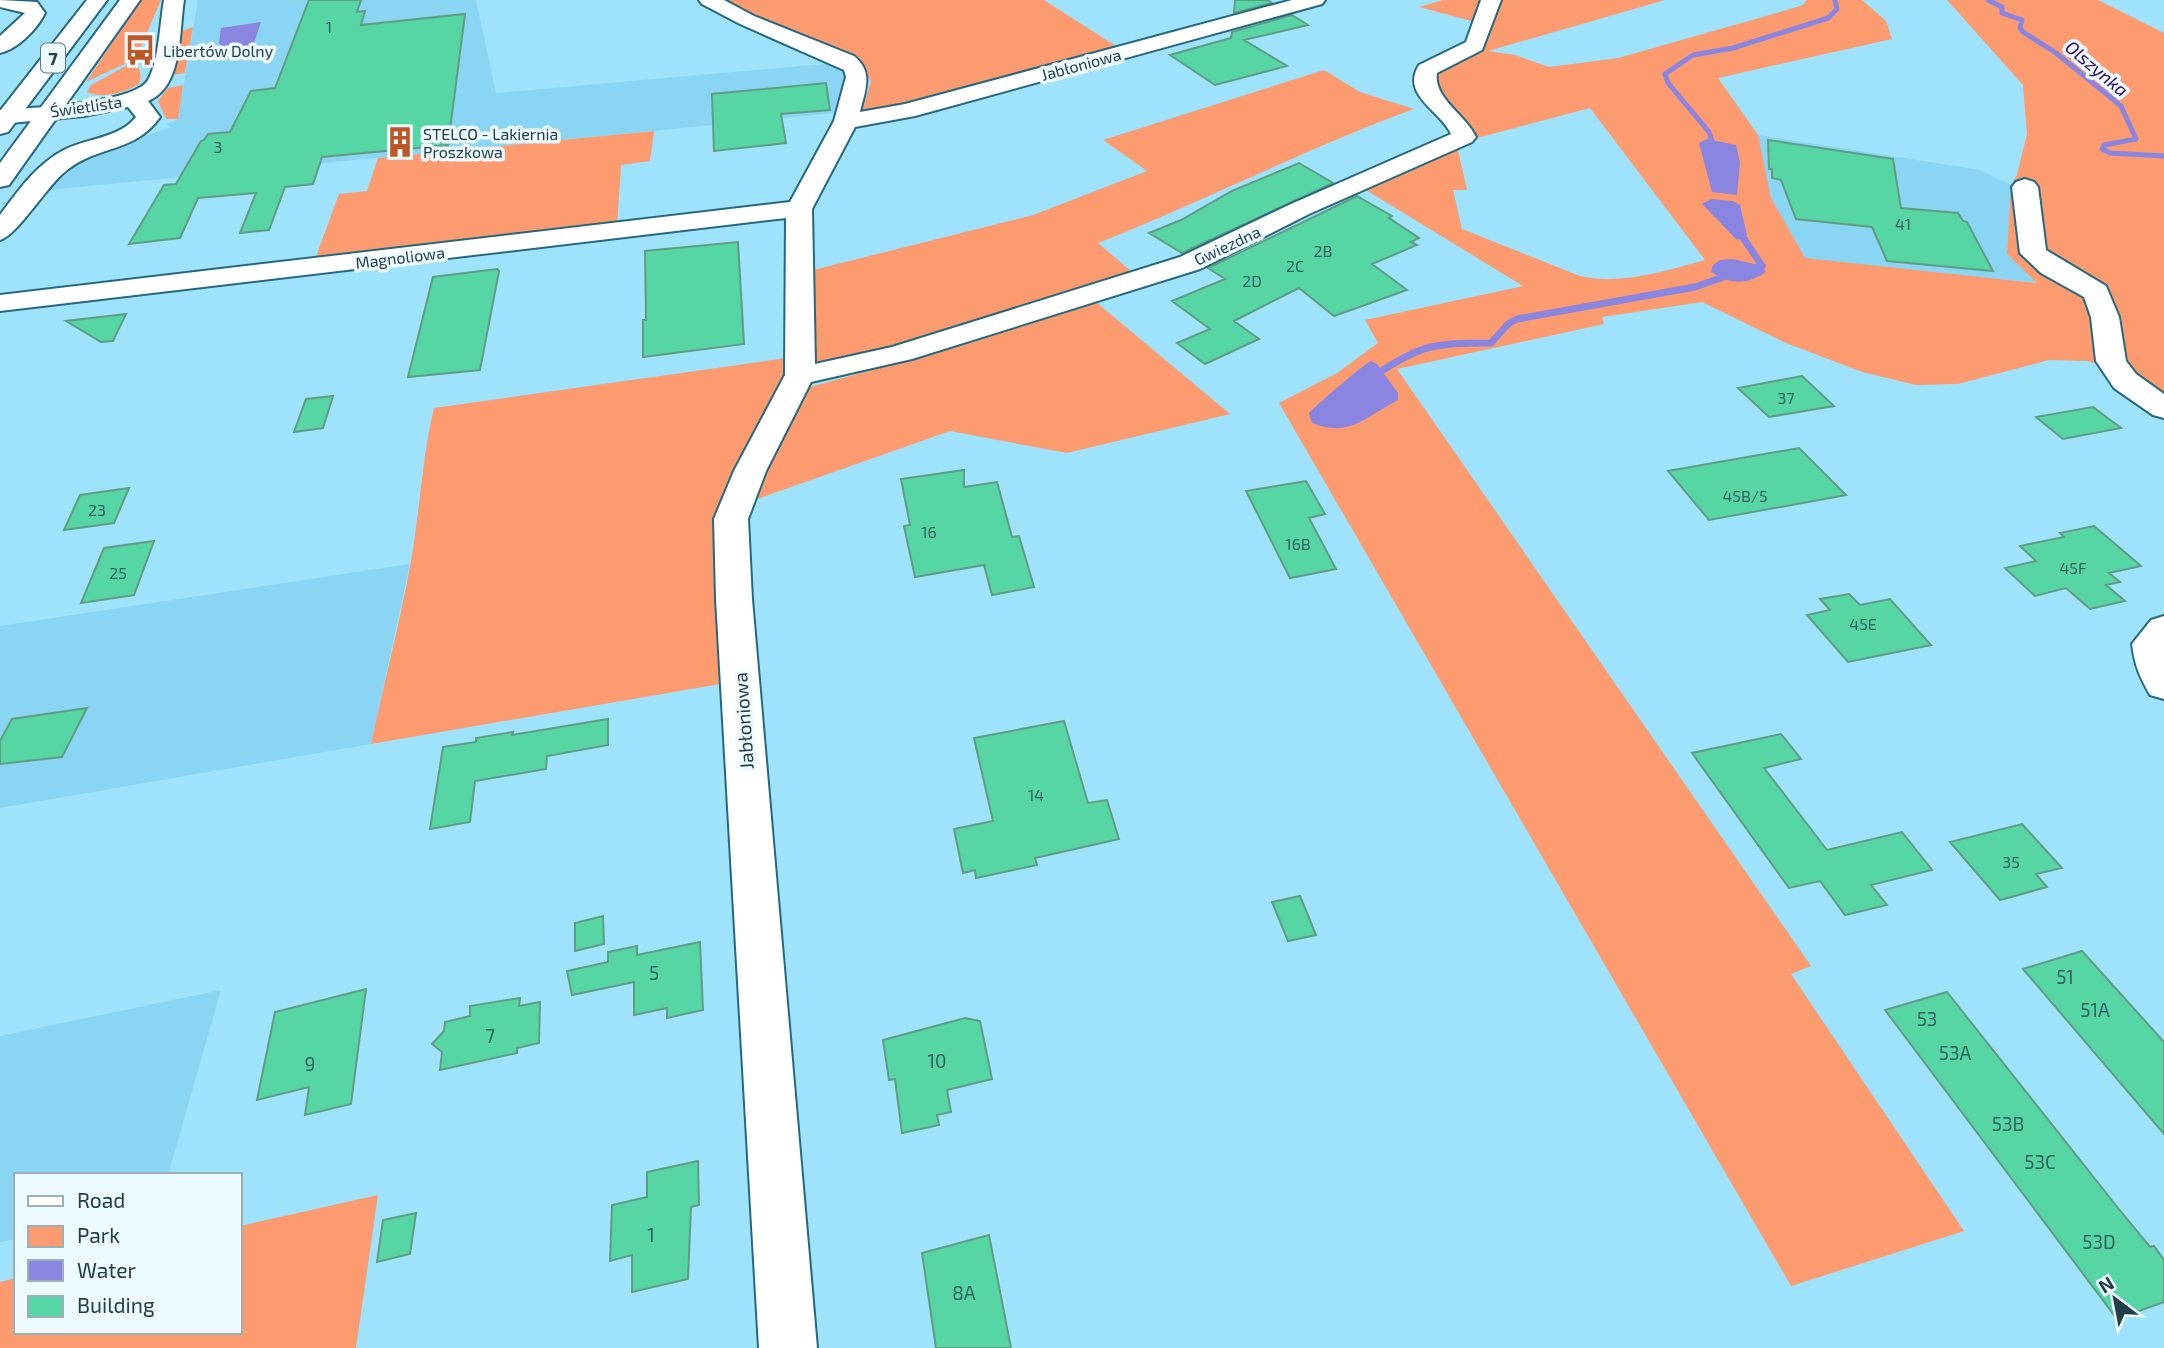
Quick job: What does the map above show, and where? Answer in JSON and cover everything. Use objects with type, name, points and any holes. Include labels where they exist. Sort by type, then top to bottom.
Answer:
[{"type":"main road","name":"7","points":[[3,120],[97,0]]},
{"type":"main road","name":"7","points":[[0,180],[130,0]]},
{"type":"main road","name":"Świetlista","points":[[3,120],[133,99],[148,94],[158,83],[174,0]]},
{"type":"main road","points":[[709,0],[747,20],[827,51],[855,67],[856,90],[846,121],[799,209]]},
{"type":"main road","name":"Jabłoniowa","points":[[846,121],[907,111],[1315,0]]},
{"type":"main road","name":"Gwiezdna","points":[[800,376],[902,353],[1190,262],[1300,209],[1464,137],[1461,126],[1426,91],[1423,79],[1427,70],[1475,46],[1491,0]]},
{"type":"main road","points":[[0,1],[30,6],[35,13],[30,22],[0,47]]},
{"type":"main road","points":[[0,232],[52,168],[72,155],[134,132],[142,125],[148,117],[146,111],[133,99]]},
{"type":"main road","points":[[2025,187],[2033,253],[2051,267],[2096,292],[2105,317],[2111,361],[2125,381],[2164,408]]},
{"type":"main road","name":"Jabłoniowa","points":[[788,1348],[734,599],[731,519],[750,471],[800,376],[799,326],[802,291],[799,209]]},
{"type":"main road","name":"Magnoliowa","points":[[0,303],[799,209]]},
{"type":"main road","points":[[2164,630],[2151,644],[2154,668],[2164,684]]},
{"type":"shaded area","points":[[198,0],[476,0],[496,93],[835,63],[849,77],[845,95],[836,113],[48,190],[81,161],[78,160],[171,127],[166,124],[178,119]]},
{"type":"shaded area","points":[[1758,135],[1980,170],[2011,185],[2007,254],[2039,283],[1805,259],[1771,198]]},
{"type":"shaded area","points":[[410,564],[371,744],[0,808],[0,626]]},
{"type":"shaded area","points":[[221,990],[169,1173],[14,1173],[14,1239],[0,1242],[0,1036]]},
{"type":"green space","points":[[141,0],[161,0],[141,47],[138,48],[137,58],[86,82]]},
{"type":"green space","points":[[721,0],[1044,0],[1122,50],[914,106],[861,115],[871,81],[855,58]]},
{"type":"green space","points":[[1443,0],[1485,0],[1479,23],[1419,7]]},
{"type":"green space","points":[[1498,0],[1665,0],[1488,51],[1515,55],[1549,67],[1618,58],[1803,5],[1807,0],[1862,0],[1886,21],[1892,39],[1718,78],[1758,135],[1771,198],[1805,258],[2037,283],[2007,254],[2011,185],[2017,175],[2027,134],[2023,85],[1947,0],[2098,0],[2164,33],[2164,401],[2134,379],[2088,361],[2049,360],[1958,384],[1916,385],[1862,372],[1786,343],[1702,302],[1602,317],[1604,324],[1397,369],[1811,966],[1791,974],[1964,1231],[1791,1286],[1279,403],[1337,373],[1378,343],[1365,320],[1523,286],[1361,187],[1457,146],[1467,190],[1453,190],[1462,229],[1580,276],[1595,278],[1643,276],[1705,260],[1590,108],[1477,138],[1474,130],[1445,105],[1431,80],[1442,65],[1477,50],[1489,39]]},
{"type":"green space","points":[[193,27],[185,73],[171,75],[178,32]]},
{"type":"green space","points":[[137,60],[141,77],[139,84],[114,94],[87,92],[91,85]]},
{"type":"green space","points":[[1324,70],[1360,92],[1414,109],[1335,140],[1098,243],[1139,278],[800,375],[801,273],[1033,215],[1147,171],[1103,140]]},
{"type":"green space","points":[[183,85],[178,119],[166,119],[158,101],[168,88]]},
{"type":"green space","points":[[654,131],[650,161],[621,165],[617,226],[314,262],[339,194],[367,191],[378,158]]},
{"type":"green space","points":[[1096,302],[1230,414],[1067,453],[950,431],[743,504],[802,389]]},
{"type":"green space","points":[[786,358],[779,396],[713,516],[726,683],[371,744],[411,561],[434,408]]},
{"type":"green space","points":[[378,1195],[356,1348],[0,1348],[0,1282],[14,1278],[14,1334],[242,1334],[242,1226]]},
{"type":"water","points":[[261,22],[249,58],[228,57],[219,43],[221,28]]},
{"type":"water","points":[[1707,139],[1736,145],[1740,162],[1737,195],[1712,192],[1699,143]]},
{"type":"water","points":[[1711,199],[1733,201],[1740,205],[1747,235],[1737,240],[1702,204]]},
{"type":"water","points":[[1733,259],[1762,266],[1766,272],[1739,282],[1711,272],[1713,265],[1720,260]]},
{"type":"water","points":[[1371,361],[1377,364],[1398,393],[1398,400],[1347,427],[1325,427],[1312,423],[1309,413]]},
{"type":"building","points":[[309,0],[361,0],[357,12],[365,11],[361,25],[465,14],[448,145],[322,157],[313,184],[285,187],[269,230],[240,233],[256,193],[198,198],[180,238],[129,244],[164,185],[176,184],[201,141],[208,134],[230,132],[251,91],[275,88]]},
{"type":"building","points":[[1235,0],[1268,0],[1272,3],[1234,13]]},
{"type":"building","points":[[1292,15],[1308,25],[1244,40],[1287,66],[1215,85],[1170,55],[1231,38],[1232,32]]},
{"type":"building","points":[[826,83],[830,110],[781,114],[786,143],[714,151],[712,94]]},
{"type":"building","points":[[1768,140],[1893,159],[1901,208],[1958,213],[1963,221],[1967,222],[1993,271],[1887,261],[1872,227],[1796,219],[1781,180],[1772,178]]},
{"type":"building","points":[[1299,163],[1333,183],[1182,253],[1149,233],[1181,220],[1232,191]]},
{"type":"building","points":[[1357,196],[1392,216],[1389,218],[1419,238],[1411,242],[1417,245],[1372,264],[1407,290],[1334,316],[1299,288],[1234,321],[1259,339],[1205,364],[1177,343],[1210,329],[1172,301],[1225,279],[1208,268]]},
{"type":"building","points":[[738,242],[744,344],[643,357],[643,320],[646,320],[645,251]]},
{"type":"building","points":[[497,269],[499,271],[480,370],[408,377],[433,277]]},
{"type":"building","points":[[126,314],[113,341],[101,342],[66,321]]},
{"type":"building","points":[[1802,376],[1834,406],[1769,417],[1738,388]]},
{"type":"building","points":[[333,396],[323,428],[294,432],[306,399]]},
{"type":"building","points":[[2093,407],[2121,428],[2063,439],[2036,417]]},
{"type":"building","points":[[1799,448],[1846,495],[1709,520],[1668,471]]},
{"type":"building","points":[[964,470],[964,487],[997,482],[1012,537],[1019,536],[1034,587],[992,595],[984,565],[915,577],[904,526],[910,525],[901,479]]},
{"type":"building","points":[[1306,481],[1325,514],[1309,518],[1336,569],[1290,578],[1246,491]]},
{"type":"building","points":[[129,488],[114,523],[64,530],[80,495]]},
{"type":"building","points":[[2094,526],[2141,566],[2109,573],[2120,582],[2106,585],[2125,601],[2090,609],[2066,588],[2035,596],[2005,568],[2036,561],[2020,546],[2064,537],[2060,533]]},
{"type":"building","points":[[154,541],[134,595],[81,603],[104,548]]},
{"type":"building","points":[[1849,594],[1860,605],[1890,599],[1931,645],[1848,662],[1807,615],[1830,610],[1820,599]]},
{"type":"building","points":[[87,708],[62,757],[0,764],[0,741],[12,719]]},
{"type":"building","points":[[608,719],[608,745],[547,756],[546,769],[475,781],[470,822],[430,829],[443,747],[476,742],[476,738],[513,732],[512,735]]},
{"type":"building","points":[[1064,721],[1088,803],[1107,800],[1119,839],[1035,858],[1037,865],[976,878],[975,870],[963,873],[954,829],[993,821],[974,738]]},
{"type":"building","points":[[1781,734],[1801,759],[1764,768],[1827,850],[1902,832],[1932,870],[1871,885],[1887,905],[1845,915],[1820,881],[1789,888],[1692,753]]},
{"type":"building","points":[[2022,824],[2062,868],[2036,874],[2047,887],[2000,900],[1950,842]]},
{"type":"building","points":[[1300,896],[1316,935],[1288,941],[1272,902]]},
{"type":"building","points":[[603,916],[604,944],[575,951],[575,923]]},
{"type":"building","points":[[700,942],[703,1010],[667,1018],[667,1008],[634,1015],[634,982],[572,995],[567,971],[608,962],[608,952],[637,946],[637,955]]},
{"type":"building","points":[[2082,951],[2164,1042],[2164,1134],[2023,969]]},
{"type":"building","points":[[366,989],[351,1104],[305,1115],[309,1087],[257,1100],[275,1012]]},
{"type":"building","points":[[1947,992],[2118,1208],[2164,1260],[2164,1302],[2117,1319],[1885,1010]]},
{"type":"building","points":[[520,998],[519,1006],[540,1002],[539,1043],[517,1048],[517,1053],[440,1070],[442,1052],[432,1044],[444,1031],[445,1022],[470,1016],[470,1006]]},
{"type":"building","points":[[965,1018],[980,1021],[992,1079],[947,1090],[951,1112],[937,1115],[939,1125],[902,1133],[895,1079],[889,1080],[883,1040]]},
{"type":"building","points":[[698,1161],[699,1205],[691,1207],[688,1279],[632,1292],[632,1255],[610,1261],[612,1205],[647,1197],[647,1172]]},
{"type":"building","points":[[416,1213],[410,1254],[377,1262],[383,1220]]},
{"type":"building","points":[[989,1235],[1011,1348],[936,1348],[922,1253]]},
{"type":"waterway","points":[[1715,151],[1709,132],[1668,83],[1665,74],[1693,55],[1733,48],[1828,18],[1837,9],[1835,0]]},
{"type":"waterway","name":"Olszynka","points":[[1988,0],[2002,7],[2002,13],[2022,20],[2020,28],[2023,32],[2056,53],[2121,106],[2136,139],[2104,145],[2102,149],[2110,153],[2164,156]]},
{"type":"waterway","points":[[1736,227],[1762,266],[1751,269]]},
{"type":"waterway","points":[[1374,376],[1417,351],[1442,345],[1491,343],[1508,324],[1517,319],[1695,287],[1729,275]]},
{"type":"place","name":"Libertów Dolny","points":[[140,50]]},
{"type":"place","name":"STELCO - Lakiernia Proszkowa","points":[[400,142]]}]
